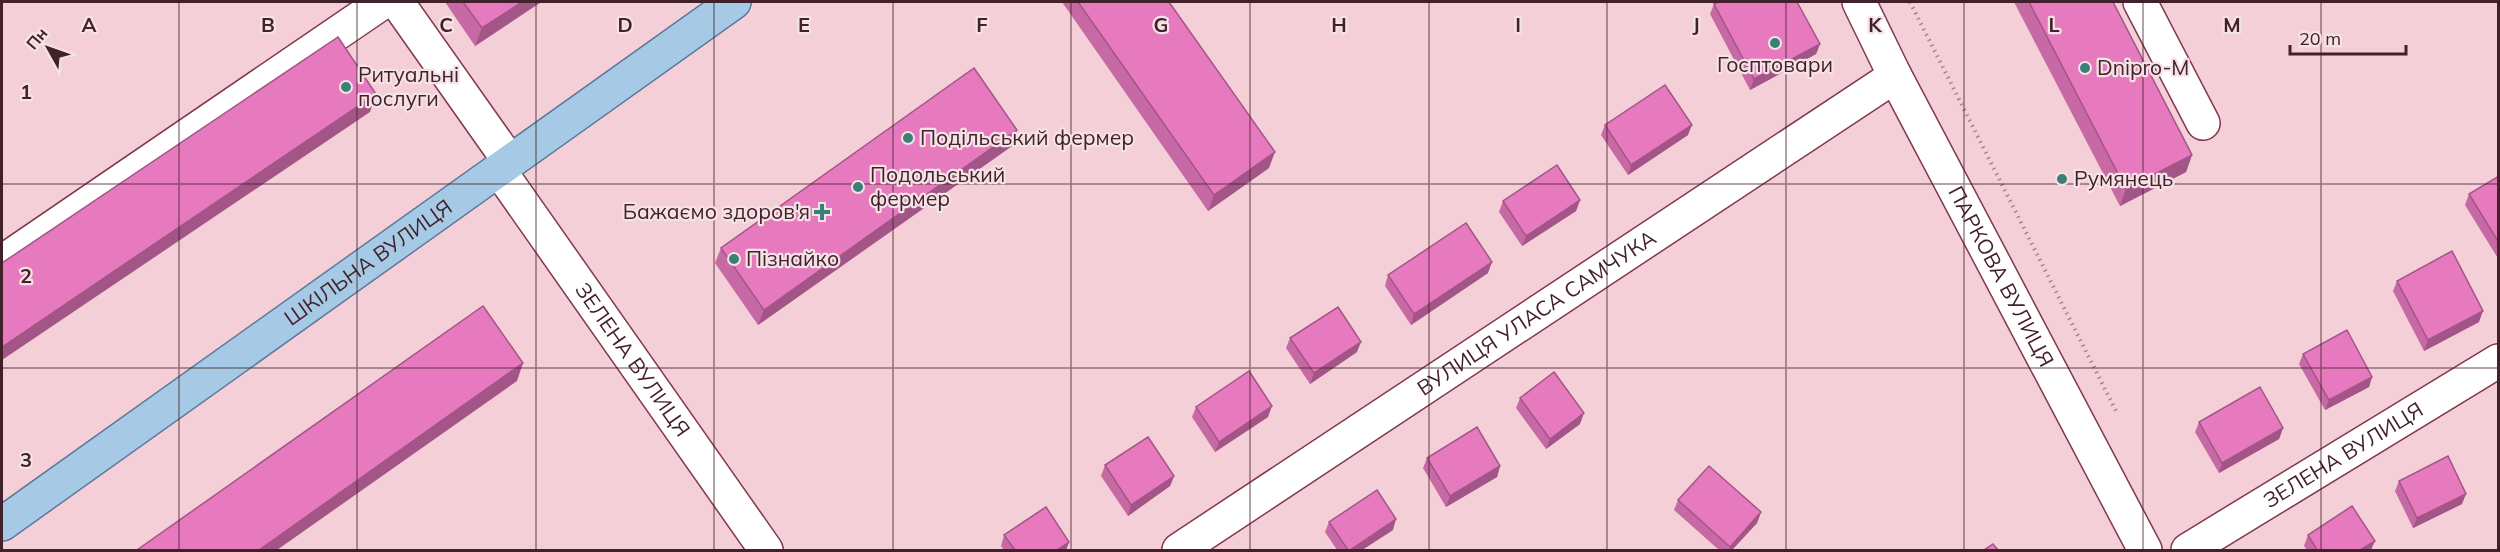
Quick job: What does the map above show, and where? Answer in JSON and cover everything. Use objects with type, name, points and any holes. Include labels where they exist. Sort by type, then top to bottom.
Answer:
[{"type":"main road","name":"ШКІЛЬНА ВУЛИЦЯ","points":[[2,524],[734,2]]},
{"type":"street","points":[[2,262],[383,2]]},
{"type":"street","name":"ЗЕЛЕНА ВУЛИЦЯ","points":[[397,2],[505,166],[766,550]]},
{"type":"street","name":"ПАРКОВА ВУЛИЦЯ","points":[[1859,2],[1895,76],[2145,550]]},
{"type":"street","points":[[2140,2],[2203,123]]},
{"type":"street","name":"ВУЛИЦЯ УЛАСА САМЧУКА","points":[[1179,550],[1895,76]]},
{"type":"street","name":"ЗЕЛЕНА ВУЛИЦЯ","points":[[2188,550],[2499,362]]},
{"type":"path","points":[[1910,2],[2119,417]]},
{"type":"building","points":[[463,2],[522,2],[482,28]]},
{"type":"building","points":[[1078,2],[1169,2],[1275,152],[1214,195]]},
{"type":"building","points":[[1718,2],[1797,2],[1820,44],[1754,79],[1714,4]]},
{"type":"building","points":[[2029,2],[2113,2],[2192,155],[2126,189]]},
{"type":"building","points":[[338,37],[376,94],[2,347],[2,263]]},
{"type":"building","points":[[974,68],[1017,130],[764,310],[721,248]]},
{"type":"building","points":[[1665,85],[1692,125],[1631,165],[1605,125]]},
{"type":"building","points":[[1557,165],[1580,200],[1526,236],[1503,201]]},
{"type":"building","points":[[2499,176],[2499,243],[2469,194]]},
{"type":"building","points":[[1466,223],[1492,262],[1414,314],[1388,275]]},
{"type":"building","points":[[2452,251],[2483,311],[2428,340],[2397,281]]},
{"type":"building","points":[[483,306],[523,363],[259,550],[137,550]]},
{"type":"building","points":[[1338,307],[1361,342],[1314,373],[1290,338]]},
{"type":"building","points":[[2347,330],[2372,377],[2329,400],[2303,354]]},
{"type":"building","points":[[1249,371],[1272,406],[1219,442],[1196,407]]},
{"type":"building","points":[[1554,372],[1584,413],[1550,439],[1520,398]]},
{"type":"building","points":[[2260,387],[2283,428],[2222,463],[2199,422]]},
{"type":"building","points":[[1477,427],[1500,466],[1450,496],[1427,458]]},
{"type":"building","points":[[1148,437],[1174,476],[1131,505],[1105,465]]},
{"type":"building","points":[[2448,456],[2466,494],[2417,518],[2399,481]]},
{"type":"building","points":[[1709,466],[1761,512],[1730,547],[1678,500]]},
{"type":"building","points":[[1377,490],[1396,519],[1348,550],[1329,522]]},
{"type":"building","points":[[2352,506],[2375,541],[2360,550],[2317,550],[2308,535]]},
{"type":"building","points":[[1046,507],[1069,542],[1057,550],[1015,550],[1004,535]]},
{"type":"building","points":[[1993,544],[1998,550],[1984,550]]},
{"type":"place","name":"Госптовари","points":[[1775,43]]},
{"type":"place","name":"Dnipro-M","points":[[2085,68]]},
{"type":"place","name":"Ритуальнi послуги","points":[[346,87]]},
{"type":"place","name":"Подільський фермер","points":[[908,138]]},
{"type":"place","name":"Румянець","points":[[2062,179]]},
{"type":"place","name":"Подольський фермер","points":[[858,187]]},
{"type":"place","name":"Бажаємо здоров'я","points":[[822,212]]},
{"type":"place","name":"Пiзнайко","points":[[734,259]]}]
